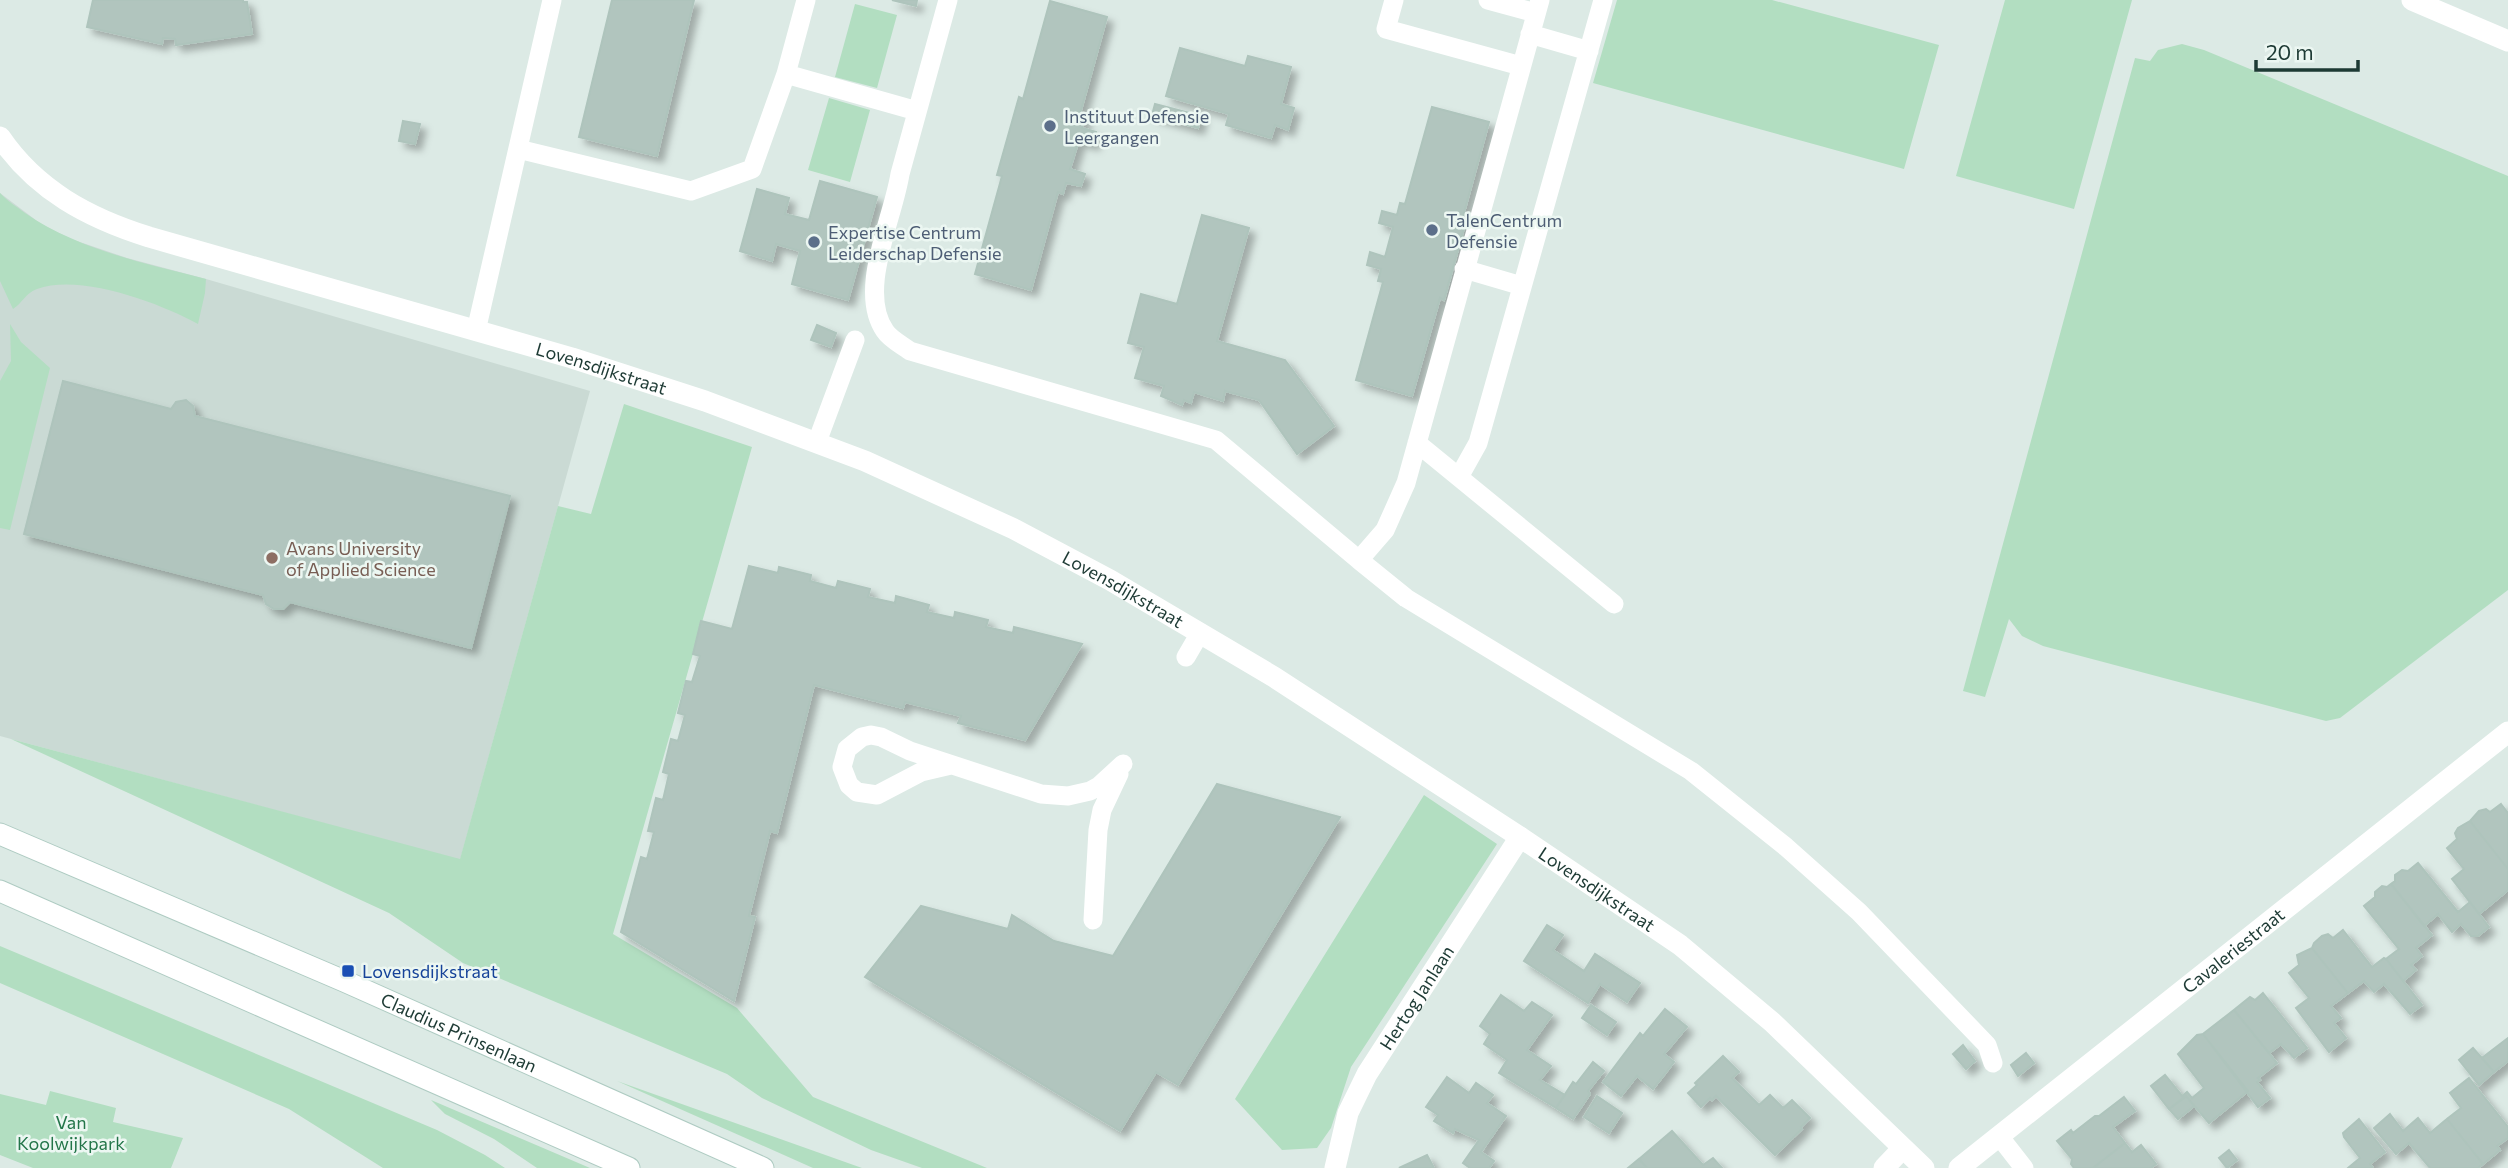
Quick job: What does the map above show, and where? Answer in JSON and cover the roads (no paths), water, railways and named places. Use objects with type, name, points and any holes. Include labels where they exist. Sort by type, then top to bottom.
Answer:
[{"type":"street","points":[[2412,0],[2508,41]]},
{"type":"street","name":"Lovensdijkstraat","points":[[0,137],[24,167],[55,195],[109,223],[149,237],[635,378],[817,442],[1014,528],[1110,580],[1274,677],[1680,945],[1772,1022],[1924,1168]]},
{"type":"street","name":"Cavaleriestraat","points":[[1959,1168],[2508,732]]},
{"type":"street","name":"Claudius Prinsenlaan","points":[[0,834],[369,992],[763,1168]]},
{"type":"street","name":"Hertog Janlaan","points":[[1335,1168],[1348,1113],[1367,1074],[1520,837]]},
{"type":"street","points":[[0,891],[629,1168]]},
{"type":"street","points":[[1884,1168],[1902,1149]]},
{"type":"lane","points":[[475,331],[552,0]]},
{"type":"lane","points":[[518,149],[691,191],[752,169],[786,74],[806,0]]},
{"type":"lane","points":[[948,0],[873,281],[874,306],[885,332],[910,351],[1216,440],[1406,598],[1691,771],[1786,847],[1859,912],[1987,1045],[1993,1063]]},
{"type":"lane","points":[[1394,0],[1386,29],[1521,66]]},
{"type":"lane","points":[[1359,560],[1385,530],[1406,483],[1538,7],[1488,0]]},
{"type":"lane","points":[[1459,477],[1478,443],[1603,0]]},
{"type":"lane","points":[[1530,34],[1588,51]]},
{"type":"lane","points":[[786,74],[917,111]]},
{"type":"lane","points":[[1464,269],[1521,286]]},
{"type":"lane","points":[[817,442],[855,340]]},
{"type":"lane","points":[[1417,443],[1614,604]]},
{"type":"lane","name":"Lovensdijkstraat","points":[[1186,657],[1200,633]]},
{"type":"lane","points":[[951,765],[921,772],[877,795],[857,792],[849,785],[842,767],[847,749],[862,737],[871,735],[910,751],[1041,794],[1068,796],[1090,791],[1112,777],[1123,764],[1100,820],[1093,920]]},
{"type":"lane","points":[[1998,1136],[2024,1168]]},
{"type":"place","name":"Instituut Defensie Leergangen","points":[[1050,126]]},
{"type":"place","name":"TalenCentrum Defensie","points":[[1432,230]]},
{"type":"place","name":"Expertise Centrum Leiderschap Defensie","points":[[814,242]]},
{"type":"place","name":"Avans University of Applied Science","points":[[272,558]]},
{"type":"place","name":"Lovensdijkstraat","points":[[348,971]]},
{"type":"park label","name":"Van Koolwijkpark","points":[[71,1132]]}]
